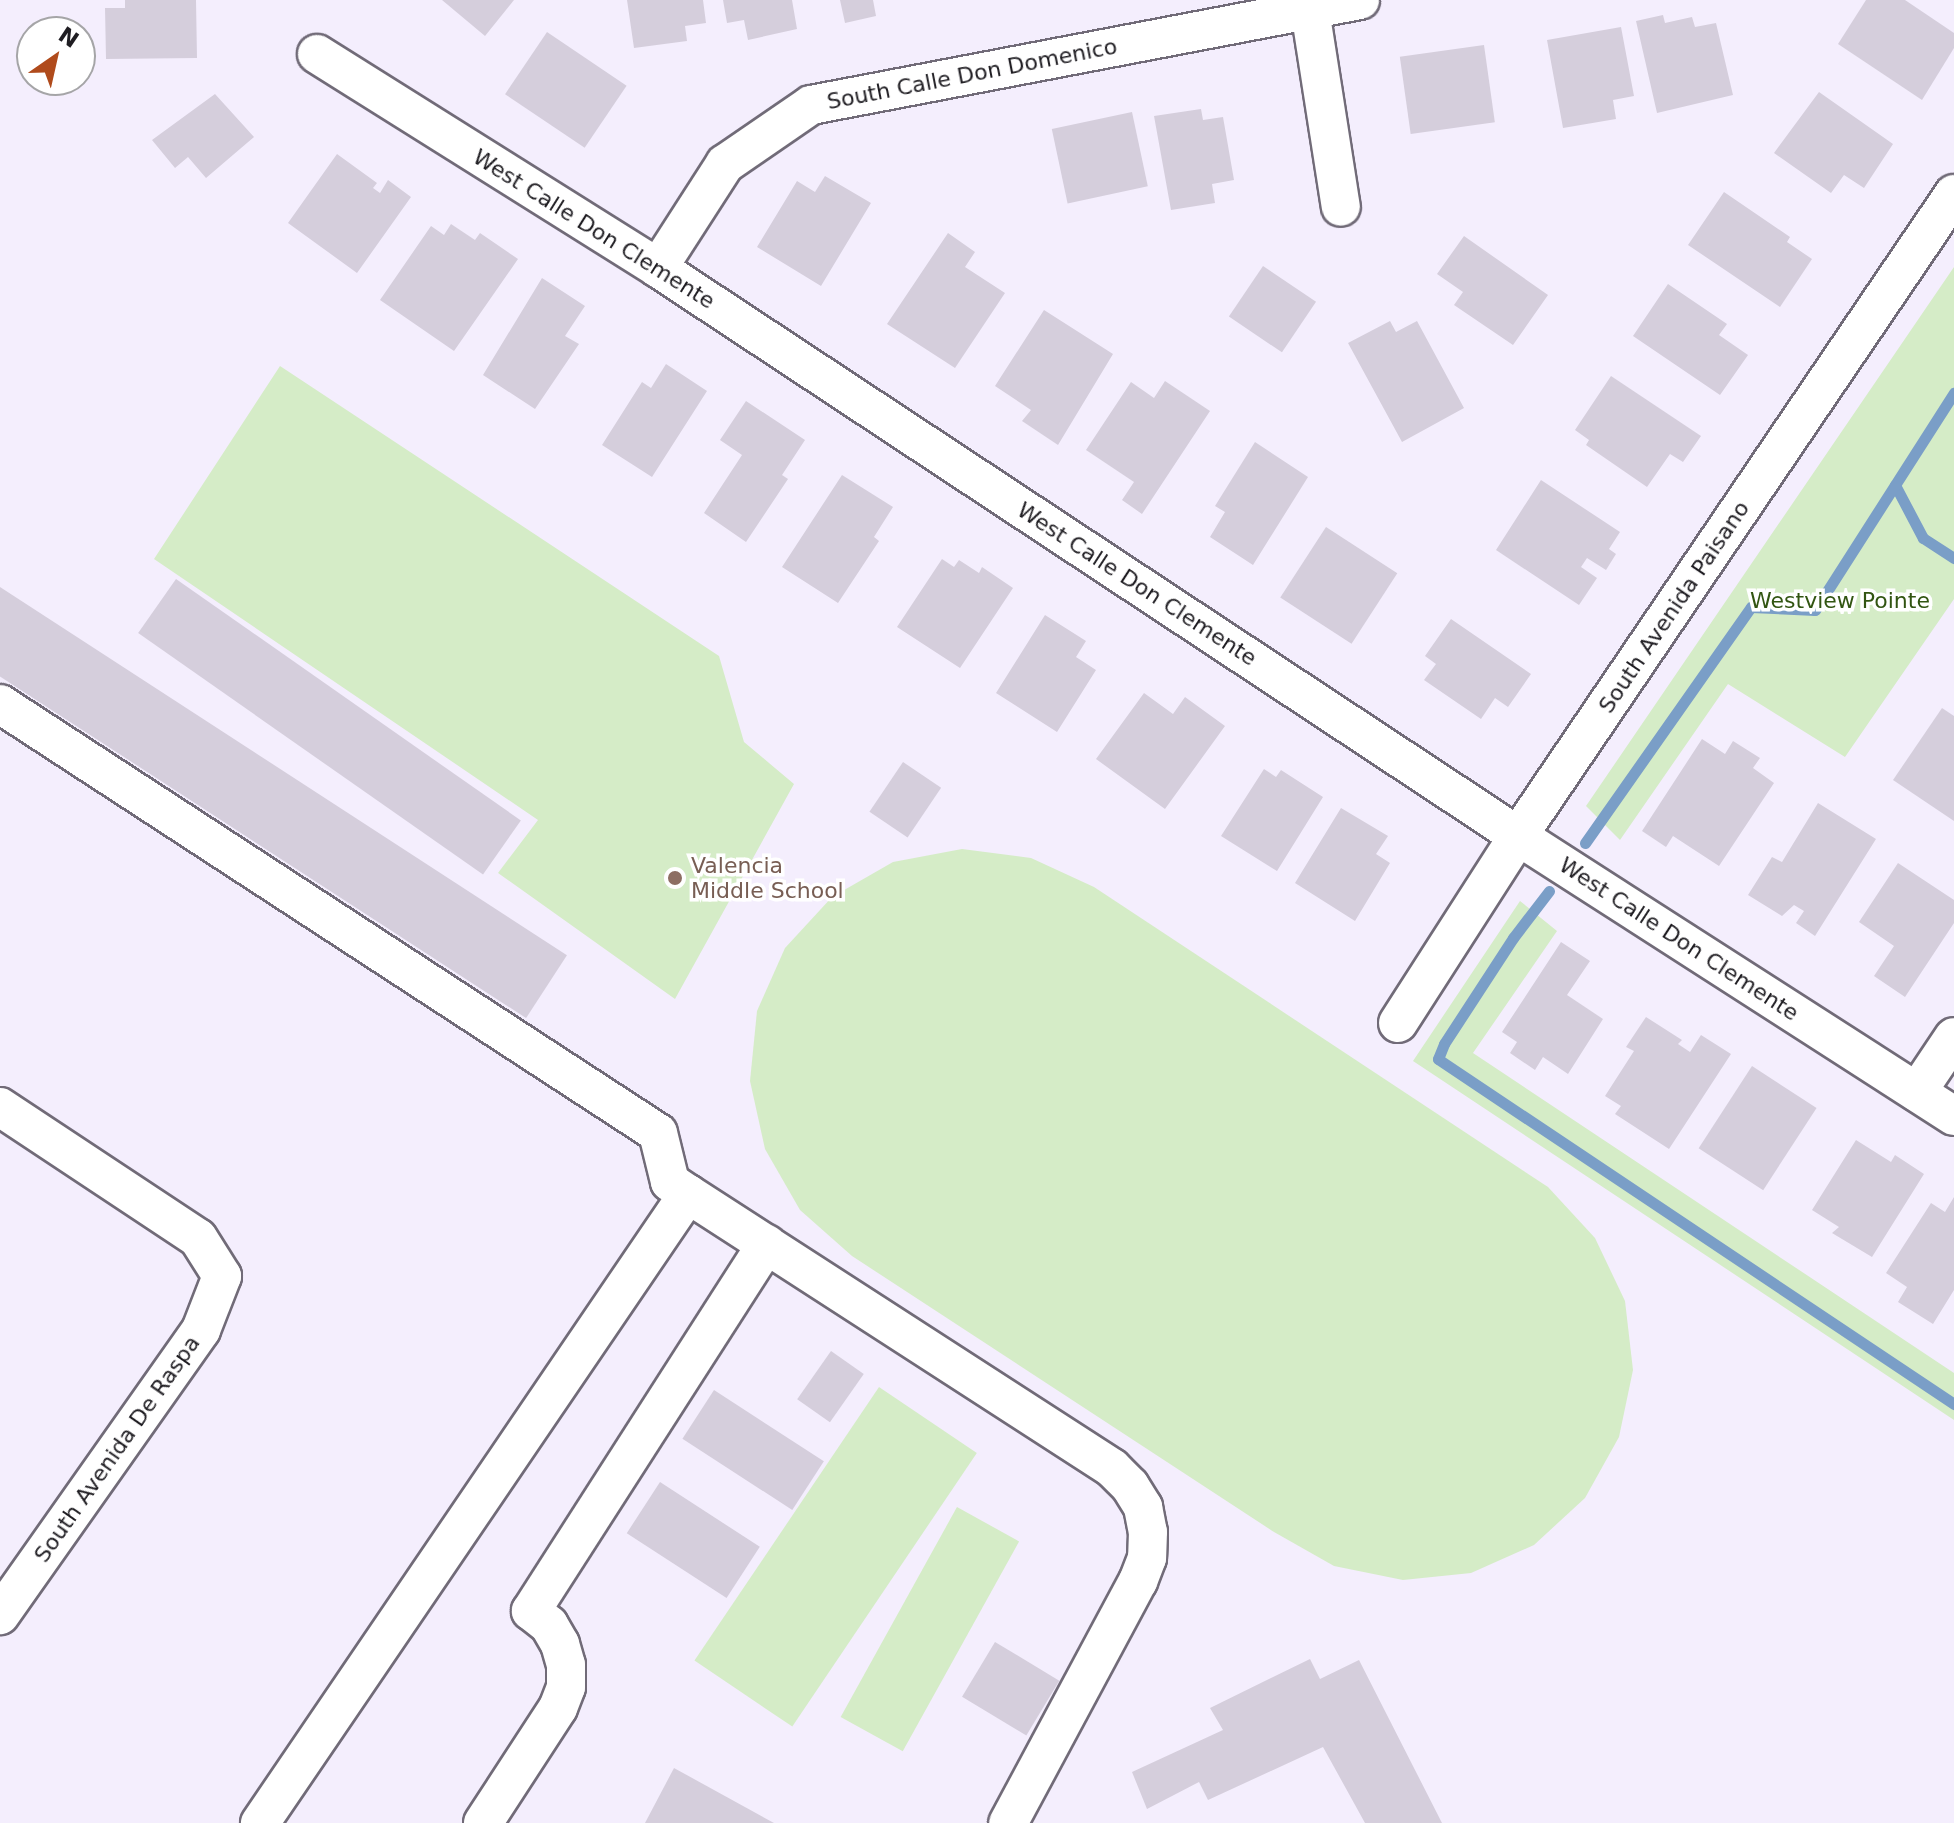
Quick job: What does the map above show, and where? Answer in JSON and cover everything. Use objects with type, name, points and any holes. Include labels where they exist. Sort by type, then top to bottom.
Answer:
[{"type":"street","name":"South Calle Don Domenico","points":[[658,268],[725,164],[811,105],[1360,0]]},
{"type":"street","points":[[1310,10],[1341,207]]},
{"type":"street","name":"West Calle Don Clemente","points":[[317,54],[658,268],[1518,836],[1954,1116]]},
{"type":"street","name":"South Avenida Paisano","points":[[1398,1023],[1518,836],[1954,194]]},
{"type":"street","points":[[0,704],[658,1133],[670,1182],[1112,1468],[1130,1486],[1143,1507],[1148,1532],[1147,1558],[1138,1581],[1008,1823]]},
{"type":"street","points":[[1917,1092],[1954,1037]]},
{"type":"street","name":"South Avenida De Raspa","points":[[0,1107],[198,1238],[222,1276],[201,1330],[0,1615]]},
{"type":"street","points":[[260,1823],[688,1194]]},
{"type":"street","points":[[483,1823],[558,1708],[566,1687],[566,1665],[560,1644],[549,1625],[531,1611],[767,1244]]},
{"type":"green space","name":"Westview Pointe","points":[[1954,267],[1954,599],[1845,757],[1728,684],[1620,840],[1586,806]]},
{"type":"green space","points":[[280,366],[719,656],[744,742],[794,784],[675,999],[498,873],[538,820],[154,559]]},
{"type":"green space","points":[[962,849],[1031,858],[1094,887],[1548,1187],[1595,1238],[1625,1301],[1633,1370],[1619,1437],[1585,1498],[1534,1545],[1471,1573],[1403,1580],[1334,1566],[1274,1532],[852,1256],[800,1210],[765,1149],[750,1081],[757,1011],[785,948],[832,897],[893,862]]},
{"type":"green space","points":[[1520,901],[1557,931],[1473,1053],[1954,1373],[1954,1420],[1413,1061]]},
{"type":"green space","points":[[879,1387],[977,1453],[792,1727],[694,1661]]},
{"type":"green space","points":[[957,1507],[1019,1541],[903,1751],[841,1717]]},
{"type":"building","points":[[125,0],[196,0],[197,58],[106,59],[105,8],[125,8]]},
{"type":"building","points":[[442,0],[514,0],[485,36]]},
{"type":"building","points":[[627,0],[703,0],[706,23],[685,26],[687,41],[634,48]]},
{"type":"building","points":[[723,0],[792,0],[797,29],[748,40],[744,20],[727,23]]},
{"type":"building","points":[[840,0],[873,0],[876,16],[845,23]]},
{"type":"building","points":[[1866,0],[1905,0],[1954,33],[1954,48],[1922,100],[1838,44]]},
{"type":"building","points":[[1663,15],[1665,23],[1692,17],[1695,27],[1716,23],[1733,95],[1657,113],[1636,21]]},
{"type":"building","points":[[1621,27],[1634,96],[1613,100],[1616,119],[1563,128],[1547,40]]},
{"type":"building","points":[[547,32],[627,86],[585,148],[505,94]]},
{"type":"building","points":[[1484,45],[1495,122],[1411,134],[1400,57]]},
{"type":"building","points":[[1819,92],[1893,144],[1864,188],[1844,175],[1831,193],[1774,153]]},
{"type":"building","points":[[215,94],[254,137],[206,178],[188,157],[175,168],[152,140]]},
{"type":"building","points":[[1201,109],[1203,120],[1223,117],[1234,180],[1212,184],[1215,203],[1171,210],[1154,116]]},
{"type":"building","points":[[1132,112],[1148,186],[1068,203],[1052,129]]},
{"type":"building","points":[[337,154],[377,183],[373,188],[380,193],[388,180],[411,197],[357,273],[288,223]]},
{"type":"building","points":[[825,176],[871,203],[821,286],[757,247],[797,181],[815,192]]},
{"type":"building","points":[[1724,192],[1790,237],[1787,242],[1812,259],[1780,307],[1688,245]]},
{"type":"building","points":[[451,224],[475,240],[480,233],[518,259],[454,351],[380,300],[431,226],[444,235]]},
{"type":"building","points":[[948,233],[975,252],[965,267],[1005,293],[955,368],[887,324]]},
{"type":"building","points":[[1464,236],[1548,295],[1513,345],[1454,305],[1463,292],[1437,274]]},
{"type":"building","points":[[1263,266],[1316,302],[1282,352],[1229,317]]},
{"type":"building","points":[[542,278],[585,306],[565,336],[579,344],[535,409],[483,375]]},
{"type":"building","points":[[1668,284],[1727,324],[1719,335],[1748,355],[1720,395],[1633,336]]},
{"type":"building","points":[[1044,310],[1113,354],[1058,445],[1022,421],[1031,410],[995,386]]},
{"type":"building","points":[[1390,321],[1396,332],[1417,321],[1464,408],[1402,442],[1348,343]]},
{"type":"building","points":[[666,364],[707,391],[652,477],[602,445],[642,382],[651,388]]},
{"type":"building","points":[[1611,376],[1701,436],[1683,462],[1670,454],[1647,487],[1586,445],[1589,440],[1575,430]]},
{"type":"building","points":[[1165,381],[1210,411],[1142,514],[1122,500],[1134,482],[1086,450],[1131,382],[1154,398]]},
{"type":"building","points":[[746,401],[805,440],[782,475],[788,479],[746,542],[704,513],[742,455],[720,440]]},
{"type":"building","points":[[1255,442],[1308,477],[1253,565],[1210,537],[1225,512],[1215,506]]},
{"type":"building","points":[[842,475],[893,507],[874,537],[879,541],[838,603],[782,567]]},
{"type":"building","points":[[1541,480],[1620,532],[1609,549],[1616,554],[1606,570],[1587,558],[1581,567],[1597,578],[1579,605],[1496,550]]},
{"type":"building","points":[[1326,527],[1397,573],[1352,644],[1280,597]]},
{"type":"building","points":[[942,559],[954,567],[959,560],[979,573],[982,567],[1013,588],[960,668],[897,627]]},
{"type":"building","points":[[176,579],[521,820],[483,875],[138,633]]},
{"type":"building","points":[[0,587],[567,955],[526,1018],[0,676]]},
{"type":"building","points":[[1045,615],[1086,641],[1076,657],[1096,670],[1057,732],[996,693]]},
{"type":"building","points":[[1451,619],[1531,674],[1508,707],[1495,698],[1481,719],[1424,680],[1436,664],[1425,656]]},
{"type":"building","points":[[1144,693],[1173,714],[1185,697],[1225,726],[1165,809],[1096,759]]},
{"type":"building","points":[[1942,708],[1954,716],[1954,821],[1893,780]]},
{"type":"building","points":[[1702,739],[1725,754],[1733,741],[1760,758],[1753,768],[1774,783],[1719,866],[1673,836],[1666,847],[1642,831]]},
{"type":"building","points":[[903,762],[941,788],[908,837],[869,812]]},
{"type":"building","points":[[1264,769],[1276,777],[1281,770],[1323,797],[1277,871],[1221,836]]},
{"type":"building","points":[[1818,803],[1876,839],[1815,936],[1796,923],[1804,911],[1794,905],[1782,916],[1748,895],[1772,857],[1782,862]]},
{"type":"building","points":[[1341,808],[1388,836],[1376,854],[1390,863],[1355,921],[1295,883]]},
{"type":"building","points":[[1898,863],[1954,900],[1954,923],[1905,997],[1874,976],[1894,946],[1859,922]]},
{"type":"building","points":[[1561,942],[1590,961],[1567,995],[1603,1019],[1568,1074],[1543,1057],[1535,1070],[1510,1053],[1517,1042],[1502,1032]]},
{"type":"building","points":[[1646,1017],[1682,1040],[1678,1044],[1690,1052],[1701,1035],[1731,1054],[1669,1149],[1615,1114],[1621,1106],[1605,1096],[1634,1051],[1626,1047]]},
{"type":"building","points":[[1752,1066],[1817,1108],[1763,1190],[1699,1148]]},
{"type":"building","points":[[1856,1140],[1891,1162],[1895,1155],[1924,1174],[1872,1257],[1832,1233],[1839,1227],[1812,1210]]},
{"type":"building","points":[[1954,1197],[1954,1290],[1933,1324],[1898,1302],[1907,1287],[1886,1273],[1931,1203],[1945,1212]]},
{"type":"building","points":[[831,1351],[864,1374],[830,1422],[797,1399]]},
{"type":"building","points":[[714,1390],[824,1461],[792,1510],[682,1439]]},
{"type":"building","points":[[660,1482],[760,1547],[727,1598],[627,1533]]},
{"type":"building","points":[[995,1642],[1059,1681],[1026,1735],[962,1697]]},
{"type":"building","points":[[1310,1659],[1320,1679],[1359,1660],[1442,1823],[1365,1823],[1323,1747],[1208,1800],[1199,1782],[1147,1809],[1132,1772],[1223,1730],[1210,1708]]},
{"type":"building","points":[[674,1768],[774,1823],[645,1823]]},
{"type":"waterway","points":[[1585,843],[1751,607],[1815,610],[1954,393]]},
{"type":"waterway","points":[[1895,485],[1923,538],[1954,558]]},
{"type":"waterway","points":[[1549,891],[1513,938],[1444,1044],[1438,1059],[1954,1404]]},
{"type":"place","name":"Valencia Middle School","points":[[675,878]]}]
